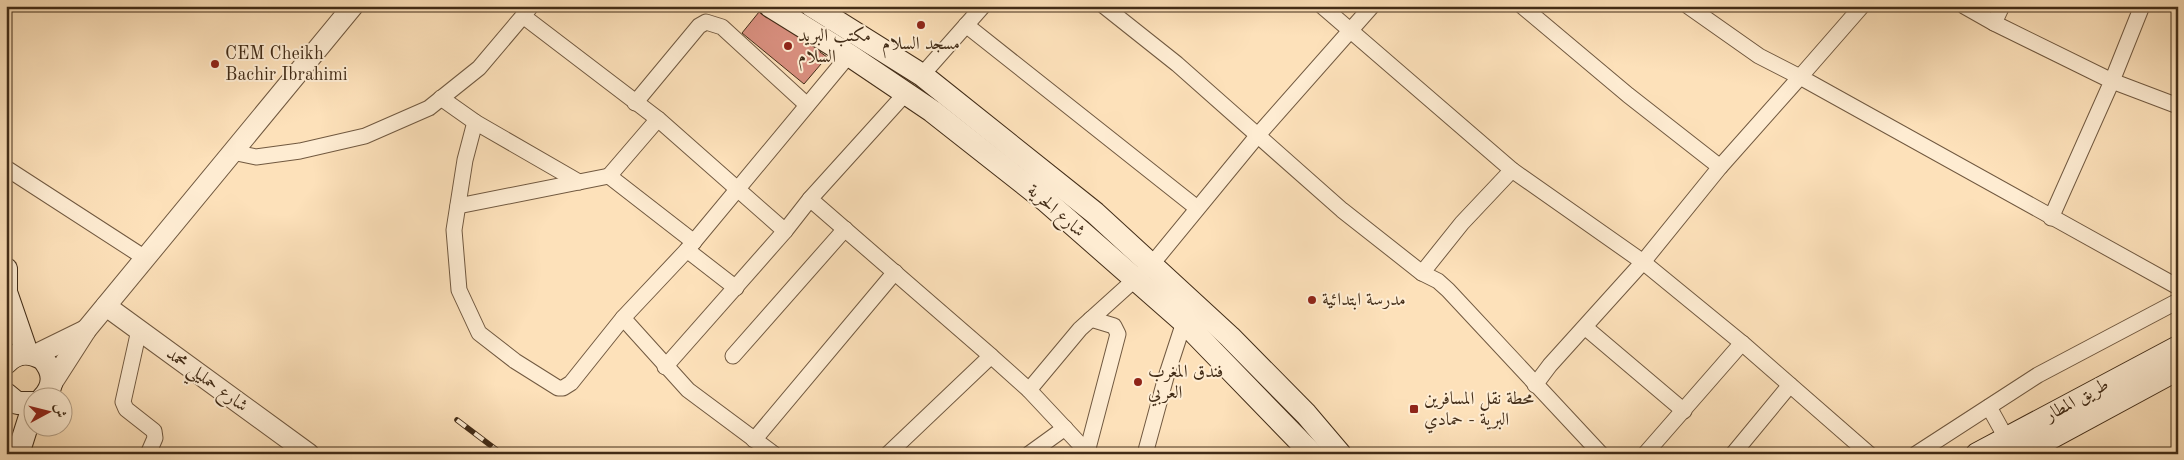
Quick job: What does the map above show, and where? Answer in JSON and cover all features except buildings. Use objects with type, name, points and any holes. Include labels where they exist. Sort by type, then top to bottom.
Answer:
[{"type":"main road","name":"شارع الحرية","points":[[770,6],[849,55],[932,111],[1044,200],[1184,322],[1312,454]]},
{"type":"main road","name":"شارع الحرية","points":[[812,6],[922,75],[1038,167],[1152,264],[1230,337],[1306,414],[1340,454]]},
{"type":"main road","points":[[6,269],[7,306],[31,354],[49,366],[48,388]]},
{"type":"main road","name":"طريق المطار","points":[[2014,449],[2178,347]]},
{"type":"main road","points":[[6,364],[18,354],[31,354]]},
{"type":"main road","name":"طريق المطار","points":[[1977,454],[2014,449],[2178,369]]},
{"type":"main road","points":[[6,394],[17,403],[22,403]]},
{"type":"main road","points":[[18,454],[23,438]]},
{"type":"main road","points":[[6,450],[7,454]]},
{"type":"street","points":[[49,388],[86,330],[353,6]]},
{"type":"street","points":[[922,75],[983,6]]},
{"type":"street","points":[[1104,6],[1177,64],[1342,210],[1422,273],[1438,281],[1462,303],[1535,385],[1601,454]]},
{"type":"street","points":[[1322,6],[1512,170],[1643,262],[1742,343],[1869,454]]},
{"type":"street","points":[[1029,390],[1051,360],[1091,319],[1152,264],[1258,135],[1372,6]]},
{"type":"street","points":[[1522,6],[1628,95],[1720,167]]},
{"type":"street","points":[[1688,6],[1759,56],[2178,287]]},
{"type":"street","points":[[1535,385],[1550,365],[1586,328],[1643,262],[1720,167],[1862,6]]},
{"type":"street","points":[[1964,6],[1994,23],[2112,81],[2178,106]]},
{"type":"street","points":[[1994,23],[2002,6]]},
{"type":"street","points":[[2051,218],[2112,81],[2142,6]]},
{"type":"street","points":[[232,152],[256,157],[300,151],[364,136],[429,108],[479,68],[527,11],[739,188],[784,231]]},
{"type":"street","points":[[635,103],[699,26],[706,22],[722,28],[807,105]]},
{"type":"street","points":[[966,24],[1197,208]]},
{"type":"street","points":[[475,122],[465,160],[454,230],[459,290],[479,333],[515,361],[558,388],[568,386],[623,318],[691,246],[849,55]]},
{"type":"street","points":[[665,367],[736,288],[810,199],[905,94]]},
{"type":"street","points":[[441,98],[475,122],[578,182]]},
{"type":"street","points":[[458,206],[609,176],[658,119]]},
{"type":"street","points":[[6,168],[145,258]]},
{"type":"street","points":[[1422,273],[1462,223],[1512,170]]},
{"type":"street","points":[[609,176],[691,246],[736,288]]},
{"type":"street","points":[[810,199],[1029,390],[1088,453]]},
{"type":"street","points":[[733,356],[844,229]]},
{"type":"street","points":[[754,440],[805,376],[895,272]]},
{"type":"street","points":[[1916,454],[2038,375],[2178,301]]},
{"type":"street","name":"شارع حمليلي محمد","points":[[106,306],[309,454]]},
{"type":"street","points":[[623,318],[665,367],[688,390],[774,454]]},
{"type":"street","points":[[1088,453],[1118,334],[1114,326],[1091,319]]},
{"type":"street","points":[[1145,454],[1166,377],[1184,322]]},
{"type":"street","points":[[1586,328],[1684,411]]},
{"type":"street","points":[[31,354],[86,330]]},
{"type":"street","points":[[138,330],[124,402],[126,408],[154,431],[155,438],[148,454]]},
{"type":"street","points":[[1645,454],[1742,343]]},
{"type":"street","points":[[888,454],[991,356]]},
{"type":"street","points":[[1733,454],[1790,386]]},
{"type":"street","points":[[1989,407],[2014,449]]},
{"type":"street","points":[[1029,454],[1065,428]]},
{"type":"railway","points":[[457,420],[502,454]]},
{"type":"place","name":"مسجد السلام","points":[[921,25]]},
{"type":"place","name":"مكتب البريد السلام","points":[[788,46]]},
{"type":"place","name":"CEM Cheikh Bachir Ibrahimi","points":[[215,64]]},
{"type":"place","name":"مدرسة ابتدائية","points":[[1312,300]]},
{"type":"place","name":"فندق المغرب العربي","points":[[1138,382]]},
{"type":"place","name":"محطة نقل المسافرين البرية - حمادي","points":[[1414,409]]}]
